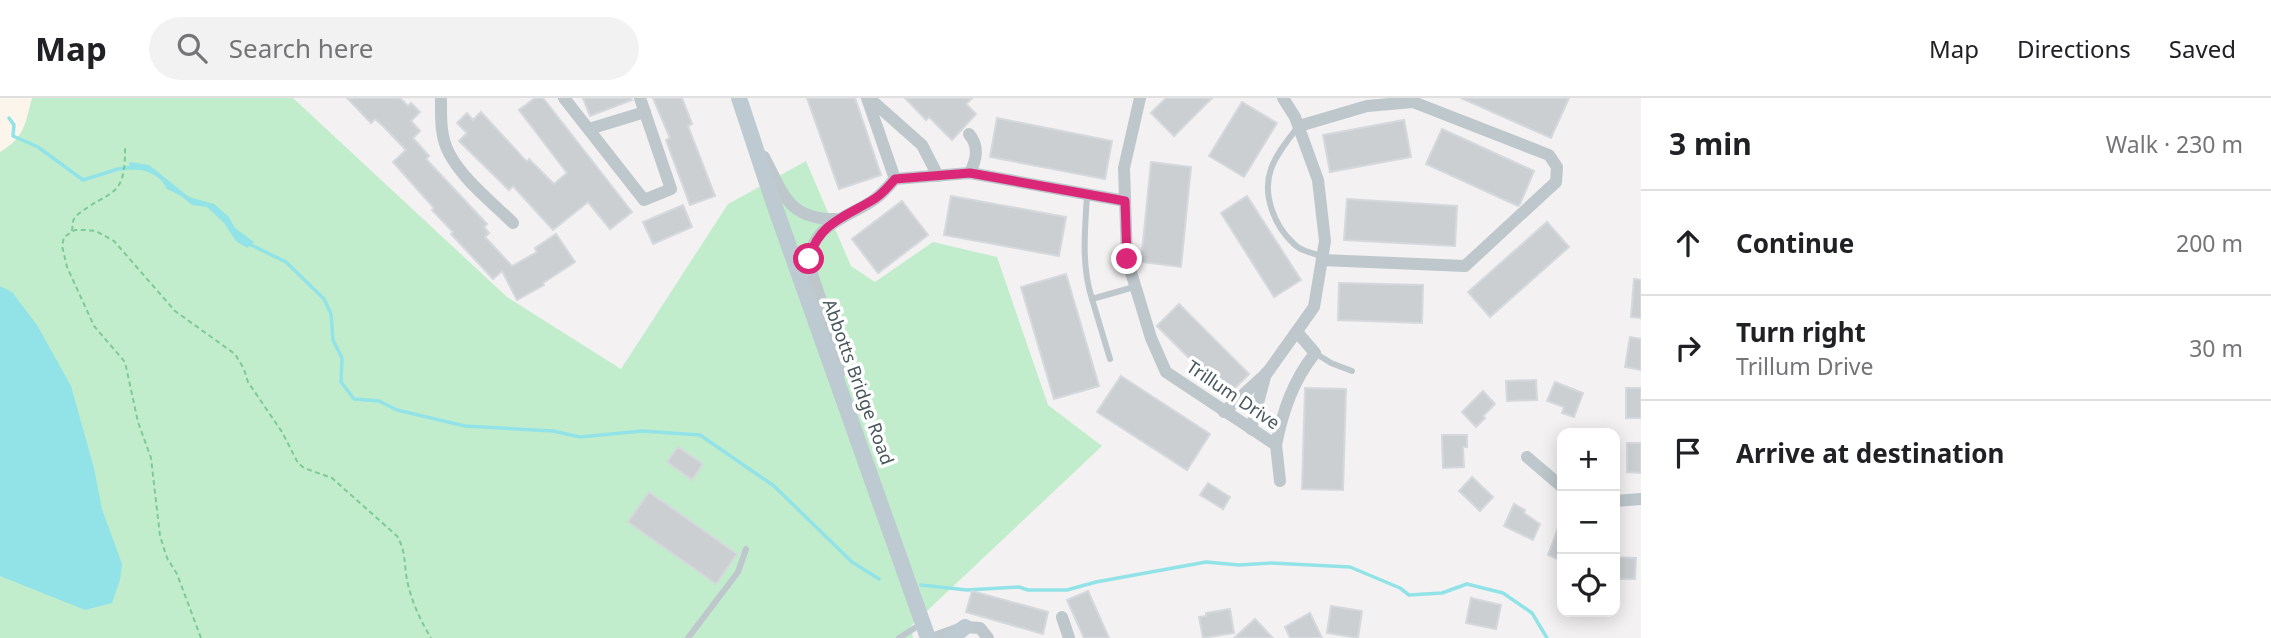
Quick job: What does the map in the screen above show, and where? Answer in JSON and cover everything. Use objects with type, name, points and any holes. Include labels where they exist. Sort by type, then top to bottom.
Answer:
[{"type":"main road","name":"Abbotts Bridge Road","points":[[739,98],[925,630]]},
{"type":"main road","points":[[951,638],[965,627]]},
{"type":"street","points":[[441,98],[442,124],[448,153],[464,174],[513,223]]},
{"type":"street","points":[[564,98],[644,200],[671,188],[640,98]]},
{"type":"street","points":[[868,98],[922,145],[938,176]]},
{"type":"street","points":[[868,98],[895,179]]},
{"type":"street","points":[[1139,103],[1147,98]]},
{"type":"street","points":[[1224,412],[1266,373],[1314,307],[1325,241],[1318,180],[1298,126],[1283,98]]},
{"type":"street","points":[[1298,126],[1367,106],[1414,100],[1549,155],[1557,167],[1556,182],[1465,266],[1322,258]]},
{"type":"street","name":"Trillum Drive","points":[[1139,103],[1124,168],[1127,259],[1151,338],[1166,372],[1276,445],[1280,481]]},
{"type":"street","points":[[589,130],[645,112]]},
{"type":"street","points":[[970,134],[977,158],[970,173]]},
{"type":"street","points":[[754,142],[787,201],[806,214],[836,219]]},
{"type":"street","points":[[841,388],[836,346],[809,259],[819,237],[836,219],[874,200],[895,179],[970,173],[1125,201]]},
{"type":"street","points":[[1276,445],[1283,410],[1300,373],[1315,353],[1297,332]]},
{"type":"street","points":[[1251,429],[1266,373]]},
{"type":"street","points":[[1527,457],[1557,483]]},
{"type":"street","points":[[1620,501],[1641,499]]},
{"type":"street","points":[[1062,617],[1069,638]]},
{"type":"street","points":[[934,638],[965,627]]},
{"type":"street","points":[[925,630],[944,632],[965,627],[979,628],[988,638]]},
{"type":"lane","points":[[1298,126],[1270,170],[1268,193],[1271,211],[1293,244],[1322,258]]},
{"type":"lane","points":[[1087,194],[1084,250],[1086,280],[1110,359]]},
{"type":"lane","points":[[1093,299],[1134,287]]},
{"type":"lane","points":[[1315,353],[1352,371]]},
{"type":"lane","points":[[688,638],[738,572],[747,549]]},
{"type":"lane","points":[[899,638],[925,630]]},
{"type":"path","points":[[72,232],[76,216],[116,191],[122,178],[125,146]]},
{"type":"path","points":[[201,638],[160,536],[151,458],[138,422],[125,362],[94,326],[67,267],[62,246],[64,237],[72,232],[96,231],[114,241],[176,311],[235,354],[248,382],[282,432],[298,463],[304,468],[332,478],[397,536],[404,547],[412,597],[431,638]]},
{"type":"shaded area","points":[[0,98],[32,98],[24,131],[15,143],[0,152]]},
{"type":"green space","points":[[32,98],[293,98],[507,297],[621,369],[728,204],[806,161],[851,266],[875,282],[933,242],[997,257],[1048,405],[1102,446],[911,626],[913,638],[0,638],[0,152],[19,135]]},
{"type":"water","points":[[129,162],[149,165],[189,197],[214,204],[228,216],[235,228],[254,242],[247,248],[236,241],[224,223],[207,207],[192,205],[167,189],[161,180],[152,174],[130,170]]},
{"type":"water","points":[[0,286],[12,292],[37,325],[71,386],[94,468],[102,509],[122,564],[112,603],[85,610],[0,576]]},
{"type":"building","points":[[347,98],[400,98],[408,106],[411,103],[420,112],[411,121],[420,131],[413,138],[429,156],[426,159],[487,224],[484,227],[489,233],[485,237],[512,266],[537,252],[535,248],[556,234],[575,262],[543,283],[544,285],[517,300],[502,271],[493,279],[451,234],[453,232],[432,210],[434,208],[393,162],[406,150],[375,119],[371,123]]},
{"type":"building","points":[[535,98],[543,98],[632,212],[610,229],[588,202],[553,230],[513,186],[509,190],[459,141],[467,133],[457,123],[467,113],[473,120],[481,112],[527,162],[529,159],[554,184],[567,173],[519,110]]},
{"type":"building","points":[[583,98],[631,98],[632,100],[590,116]]},
{"type":"building","points":[[653,98],[682,98],[692,124],[688,126],[715,196],[690,205],[666,140],[670,138]]},
{"type":"building","points":[[807,98],[855,98],[881,175],[839,189]]},
{"type":"building","points":[[905,98],[972,98],[966,104],[976,114],[952,140],[929,117],[926,120]]},
{"type":"building","points":[[1166,98],[1212,98],[1174,136],[1151,113]]},
{"type":"building","points":[[1461,98],[1569,98],[1551,138]]},
{"type":"building","points":[[1242,102],[1277,123],[1244,177],[1209,156]]},
{"type":"building","points":[[997,118],[1112,141],[1105,179],[990,157]]},
{"type":"building","points":[[1404,120],[1411,157],[1330,172],[1323,135]]},
{"type":"building","points":[[1442,129],[1534,171],[1520,204],[1518,206],[1426,164]]},
{"type":"building","points":[[1151,162],[1191,167],[1181,267],[1141,262]]},
{"type":"building","points":[[951,196],[1066,217],[1059,256],[944,235]]},
{"type":"building","points":[[1247,196],[1301,280],[1274,297],[1221,213]]},
{"type":"building","points":[[1347,199],[1457,206],[1455,246],[1344,240]]},
{"type":"building","points":[[902,201],[928,235],[878,273],[852,239]]},
{"type":"building","points":[[683,205],[692,227],[653,244],[643,222]]},
{"type":"building","points":[[1547,222],[1569,247],[1490,317],[1468,292]]},
{"type":"building","points":[[1066,274],[1099,386],[1054,399],[1021,287]]},
{"type":"building","points":[[1634,279],[1641,280],[1641,318],[1631,317]]},
{"type":"building","points":[[1339,283],[1423,285],[1422,323],[1338,320]]},
{"type":"building","points":[[1179,304],[1249,374],[1227,396],[1157,326]]},
{"type":"building","points":[[1630,337],[1641,339],[1641,370],[1625,367]]},
{"type":"building","points":[[1121,376],[1210,434],[1187,470],[1097,412]]},
{"type":"building","points":[[1536,380],[1537,400],[1507,401],[1506,381]]},
{"type":"building","points":[[1555,382],[1583,393],[1574,417],[1562,413],[1564,407],[1547,401]]},
{"type":"building","points":[[1305,388],[1346,389],[1343,490],[1302,489]]},
{"type":"building","points":[[1626,388],[1641,388],[1641,418],[1626,418]]},
{"type":"building","points":[[1483,391],[1495,404],[1476,427],[1462,412]]},
{"type":"building","points":[[1442,435],[1467,435],[1467,447],[1463,447],[1464,467],[1443,468]]},
{"type":"building","points":[[1627,443],[1641,443],[1641,473],[1627,472]]},
{"type":"building","points":[[678,447],[703,464],[692,480],[667,462]]},
{"type":"building","points":[[1472,477],[1493,497],[1480,511],[1459,491]]},
{"type":"building","points":[[1208,483],[1230,497],[1223,509],[1200,495]]},
{"type":"building","points":[[649,492],[737,554],[716,584],[628,522]]},
{"type":"building","points":[[1514,504],[1540,524],[1533,540],[1504,526]]},
{"type":"building","points":[[1557,531],[1557,559],[1548,555]]},
{"type":"building","points":[[1620,557],[1636,558],[1635,579],[1620,579]]},
{"type":"building","points":[[972,591],[1048,612],[1043,634],[966,612]]},
{"type":"building","points":[[1088,591],[1109,638],[1084,638],[1067,600]]},
{"type":"building","points":[[1471,598],[1501,605],[1496,629],[1466,623]]},
{"type":"building","points":[[1331,606],[1362,611],[1358,638],[1327,633]]},
{"type":"building","points":[[1230,609],[1234,633],[1203,638],[1199,617],[1206,616],[1206,613]]},
{"type":"building","points":[[1310,613],[1322,638],[1290,638],[1285,627]]},
{"type":"building","points":[[1255,619],[1273,638],[1234,638]]},
{"type":"waterway","points":[[9,118],[14,125],[13,136],[38,147],[83,180],[118,169],[135,167]]},
{"type":"waterway","points":[[247,243],[286,262],[324,299],[331,314],[333,340],[342,358],[341,382],[354,399],[379,401],[397,410],[465,426],[553,431],[580,437],[642,431],[700,435],[774,486],[852,562],[879,579]]},
{"type":"waterway","points":[[921,585],[967,590],[1019,587],[1028,590],[1067,590],[1096,582],[1206,562],[1350,567],[1400,588],[1409,595],[1442,593],[1467,584],[1503,593],[1532,613],[1547,638]]},
{"type":"route","points":[[809,259],[819,237],[836,219],[874,200],[895,179],[970,173],[1125,201],[1127,259]]}]
